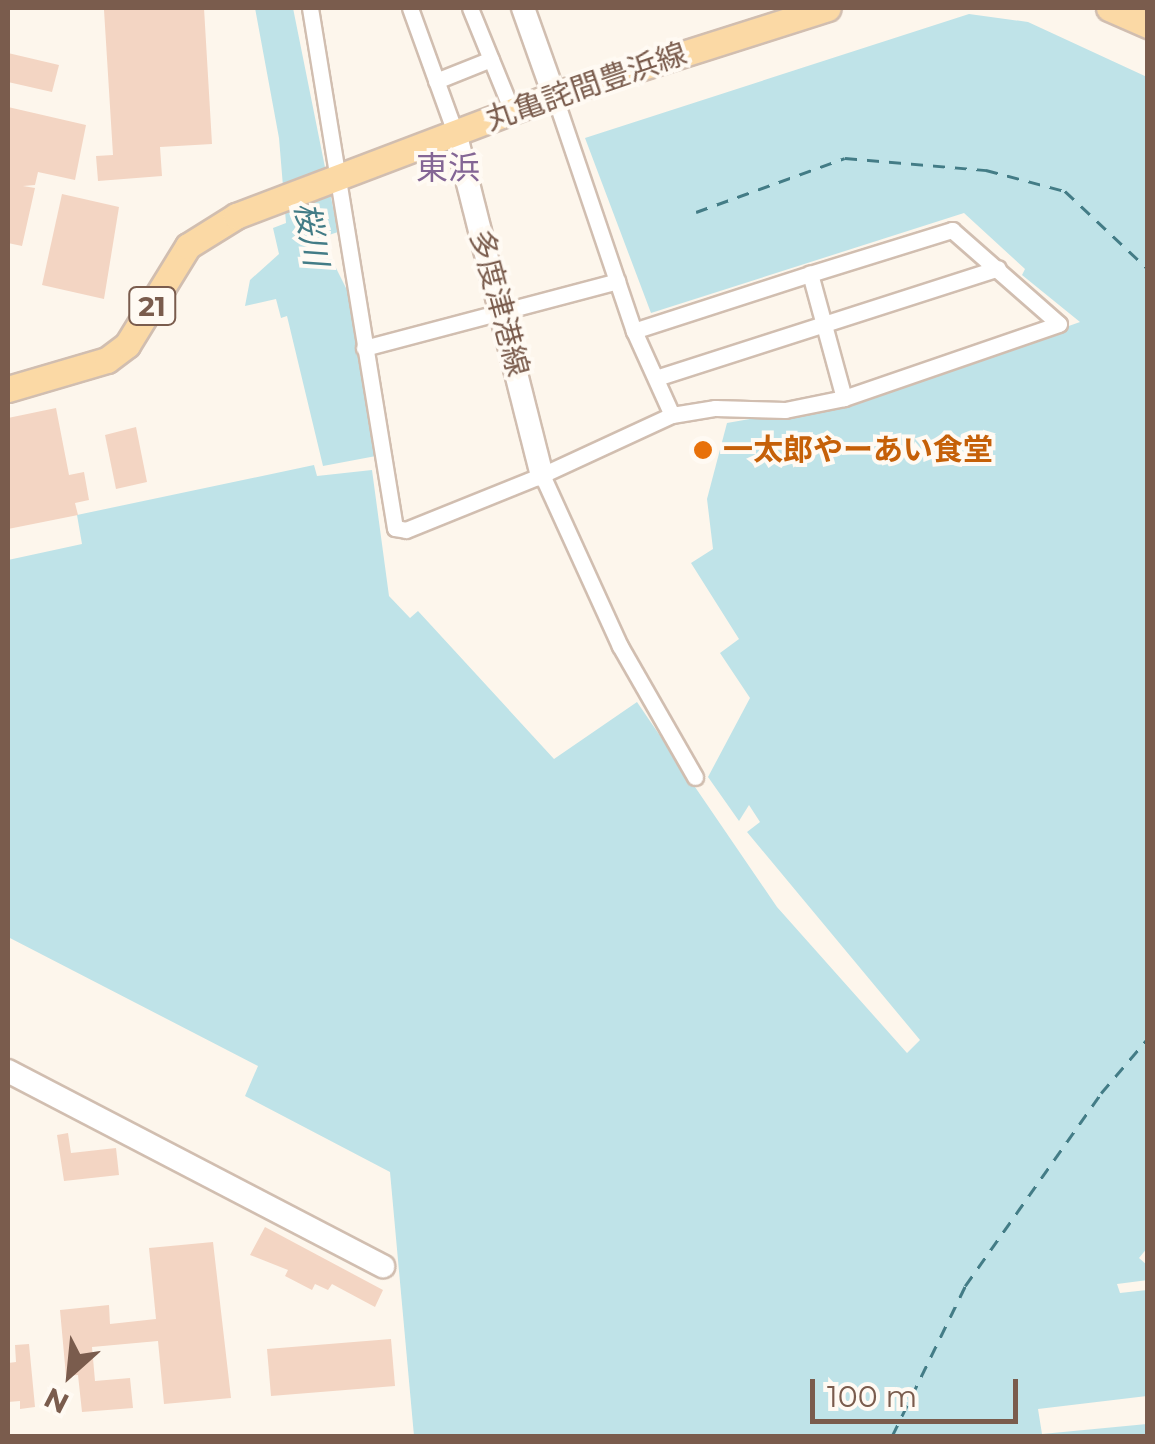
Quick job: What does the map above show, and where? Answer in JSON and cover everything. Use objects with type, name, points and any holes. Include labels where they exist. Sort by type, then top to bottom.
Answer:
[{"type":"main road","points":[[523,8],[554,95]]},
{"type":"main road","name":"丸亀詫間豊浜線","points":[[8,389],[108,360],[127,345],[188,246],[205,231],[280,198],[512,110],[828,8]]},
{"type":"main road","points":[[1109,8],[1148,25]]},
{"type":"main road","name":"多度津港線","points":[[455,132],[542,475]]},
{"type":"main road","points":[[8,1071],[383,1266]]},
{"type":"street","points":[[310,8],[395,528],[406,530],[542,475],[672,415],[715,408],[785,410],[844,398],[1059,324],[952,230],[634,331]]},
{"type":"street","points":[[410,8],[455,132]]},
{"type":"street","points":[[470,8],[512,110]]},
{"type":"street","points":[[436,81],[492,59]]},
{"type":"street","points":[[554,95],[634,331],[672,415]]},
{"type":"street","points":[[656,378],[998,268]]},
{"type":"street","points":[[810,274],[844,398]]},
{"type":"street","points":[[364,348],[618,281]]},
{"type":"street","points":[[542,475],[620,646],[695,776]]},
{"type":"water","name":"桜川","points":[[255,8],[293,8],[338,232],[329,235],[331,258],[349,294],[376,456],[323,466],[287,316],[281,318],[276,299],[245,306],[250,280],[279,254],[273,228],[286,223],[279,138]]},
{"type":"water","points":[[969,14],[1028,22],[1147,77],[1148,1247],[1139,1258],[1147,1265],[1148,1280],[1117,1284],[1120,1293],[1147,1290],[1147,1396],[1038,1409],[1042,1434],[1147,1424],[1147,1436],[414,1436],[390,1172],[245,1096],[258,1066],[8,937],[8,560],[82,544],[77,515],[314,465],[317,476],[372,470],[389,596],[410,618],[418,611],[554,759],[637,702],[777,907],[907,1053],[920,1040],[747,832],[760,822],[749,805],[739,821],[708,777],[750,698],[720,653],[739,639],[691,563],[713,549],[707,499],[727,423],[860,400],[1080,322],[1022,275],[1025,269],[964,213],[651,313],[585,138]]},
{"type":"building","points":[[204,8],[212,144],[160,147],[162,176],[98,181],[96,156],[113,155],[104,10]]},
{"type":"building","points":[[8,53],[59,65],[52,92],[8,82]]},
{"type":"building","points":[[8,107],[86,125],[75,180],[38,172],[35,185],[23,186],[35,188],[22,246],[8,243]]},
{"type":"building","points":[[62,194],[119,207],[104,299],[42,285]]},
{"type":"building","points":[[56,408],[69,475],[84,472],[89,500],[75,503],[78,515],[8,529],[8,418]]},
{"type":"building","points":[[136,427],[147,482],[116,489],[105,435]]},
{"type":"building","points":[[68,1133],[71,1153],[116,1148],[119,1175],[64,1181],[57,1135]]},
{"type":"building","points":[[265,1227],[383,1290],[375,1307],[332,1284],[328,1290],[315,1284],[312,1290],[285,1276],[288,1270],[250,1255]]},
{"type":"building","points":[[213,1242],[231,1398],[164,1404],[158,1341],[92,1347],[95,1381],[130,1378],[133,1408],[82,1412],[78,1375],[66,1376],[60,1310],[109,1305],[110,1324],[156,1319],[149,1248]]},
{"type":"building","points":[[391,1339],[395,1386],[271,1396],[267,1349]]},
{"type":"building","points":[[29,1344],[35,1407],[20,1409],[20,1401],[8,1402],[8,1363],[16,1362],[15,1345]]},
{"type":"ferry route","points":[[696,212],[845,158],[986,170],[1065,191],[1148,269]]},
{"type":"ferry route","points":[[892,1436],[965,1286],[1101,1093],[1148,1038]]},
{"type":"place","name":"一太郎やーあい食堂","points":[[703,450]]},
{"type":"district","name":"東浜","points":[[448,168]]}]
